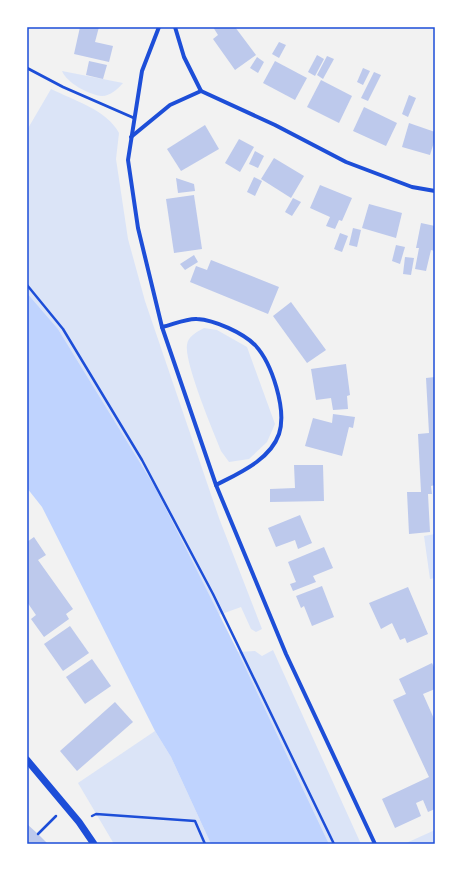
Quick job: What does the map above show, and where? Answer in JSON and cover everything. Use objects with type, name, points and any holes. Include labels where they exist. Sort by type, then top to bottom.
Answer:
[{"type":"street","points":[[159,27],[142,71],[130,137],[128,160],[138,228],[162,327],[216,485],[286,654],[375,844]]},
{"type":"street","points":[[175,27],[184,57],[201,91],[275,125],[346,162],[412,187],[435,191]]},
{"type":"street","points":[[130,137],[170,105],[201,91]]},
{"type":"street","points":[[162,327],[197,319],[236,330],[256,346],[272,374],[281,403],[282,419],[279,435],[267,452],[252,467],[216,485]]},
{"type":"street","points":[[27,760],[79,822],[94,844]]},
{"type":"lane","points":[[27,68],[63,87],[134,118]]},
{"type":"path","points":[[27,285],[63,329],[146,466],[213,594],[334,844]]},
{"type":"path","points":[[38,834],[66,806]]},
{"type":"path","points":[[79,822],[96,814],[195,821],[205,844]]},
{"type":"shaded area","points":[[62,71],[123,83],[108,95],[102,96],[79,88],[69,80]]},
{"type":"shaded area","points":[[51,89],[89,106],[114,125],[119,133],[116,159],[128,239],[145,301],[219,518],[262,629],[256,632],[251,629],[241,607],[219,615],[155,487],[58,329],[27,293],[27,130]]},
{"type":"shaded area","points":[[204,328],[217,330],[247,347],[275,424],[267,442],[249,459],[229,462],[221,451],[194,381],[187,354],[187,345],[191,337]]},
{"type":"shaded area","points":[[435,534],[435,578],[430,579],[424,536]]},
{"type":"shaded area","points":[[273,650],[361,844],[329,844],[238,652],[255,651],[262,656]]},
{"type":"shaded area","points":[[155,731],[171,757],[211,844],[114,844],[78,783]]},
{"type":"shaded area","points":[[435,830],[435,844],[404,844]]},
{"type":"water","points":[[27,293],[58,329],[155,487],[238,652],[329,844],[211,844],[171,757],[155,731],[42,507],[27,488]]},
{"type":"building","points":[[80,27],[99,27],[95,42],[113,46],[109,62],[74,54]]},
{"type":"building","points":[[213,27],[235,27],[256,55],[235,70],[213,39],[218,35]]},
{"type":"building","points":[[279,42],[286,45],[279,58],[272,54]]},
{"type":"building","points":[[317,55],[324,59],[315,76],[308,72]]},
{"type":"building","points":[[327,56],[334,59],[323,79],[317,75]]},
{"type":"building","points":[[257,57],[264,62],[258,73],[250,68]]},
{"type":"building","points":[[89,61],[107,65],[103,79],[86,75]]},
{"type":"building","points":[[275,61],[307,78],[295,100],[263,83]]},
{"type":"building","points":[[363,68],[370,71],[363,85],[357,82]]},
{"type":"building","points":[[374,72],[381,75],[368,101],[361,98]]},
{"type":"building","points":[[321,80],[352,96],[339,123],[307,107]]},
{"type":"building","points":[[409,95],[416,98],[408,117],[402,114]]},
{"type":"building","points":[[364,107],[397,123],[386,146],[353,131]]},
{"type":"building","points":[[409,123],[435,132],[435,139],[430,155],[402,147]]},
{"type":"building","points":[[205,125],[219,149],[181,171],[167,149]]},
{"type":"building","points":[[239,139],[254,147],[240,172],[225,163]]},
{"type":"building","points":[[255,151],[264,156],[258,168],[249,164]]},
{"type":"building","points":[[274,158],[304,176],[291,198],[261,179]]},
{"type":"building","points":[[254,177],[262,181],[255,196],[247,192]]},
{"type":"building","points":[[176,178],[194,184],[195,191],[178,193]]},
{"type":"building","points":[[320,185],[352,198],[342,221],[339,220],[335,229],[326,226],[330,217],[310,208]]},
{"type":"building","points":[[194,195],[202,249],[174,253],[166,199]]},
{"type":"building","points":[[293,198],[301,202],[292,216],[285,212]]},
{"type":"building","points":[[369,204],[402,213],[396,238],[362,228]]},
{"type":"building","points":[[421,223],[435,226],[435,251],[431,250],[426,271],[415,269],[419,248],[416,248]]},
{"type":"building","points":[[353,228],[361,230],[357,247],[349,245]]},
{"type":"building","points":[[340,233],[348,236],[342,252],[334,249]]},
{"type":"building","points":[[396,245],[405,247],[400,264],[392,261]]},
{"type":"building","points":[[194,255],[198,262],[185,270],[180,264]]},
{"type":"building","points":[[405,257],[414,258],[411,275],[403,274]]},
{"type":"building","points":[[211,260],[279,287],[268,314],[190,282],[196,266],[207,270]]},
{"type":"building","points":[[291,302],[326,350],[307,363],[273,316]]},
{"type":"building","points":[[346,364],[350,395],[347,396],[348,409],[333,410],[331,398],[316,400],[311,369]]},
{"type":"building","points":[[435,377],[435,485],[431,486],[432,494],[428,494],[430,532],[409,534],[407,492],[421,492],[418,434],[429,433],[426,378]]},
{"type":"building","points":[[333,414],[355,417],[353,428],[349,427],[342,456],[305,446],[313,418],[332,423]]},
{"type":"building","points":[[294,465],[323,465],[324,501],[270,502],[270,489],[295,488]]},
{"type":"building","points":[[300,515],[312,543],[298,549],[295,540],[276,547],[268,528]]},
{"type":"building","points":[[34,537],[46,555],[38,560],[73,609],[66,614],[69,619],[44,637],[31,619],[36,615],[27,602],[27,542]]},
{"type":"building","points":[[324,547],[333,568],[313,576],[316,582],[293,591],[290,584],[296,582],[288,562]]},
{"type":"building","points":[[322,586],[334,617],[312,626],[304,606],[301,608],[296,596]]},
{"type":"building","points":[[408,587],[428,634],[407,643],[405,638],[400,640],[392,623],[381,629],[369,603]]},
{"type":"building","points":[[70,626],[89,653],[63,671],[44,644]]},
{"type":"building","points":[[92,659],[111,686],[85,704],[66,677]]},
{"type":"building","points":[[432,663],[435,669],[435,689],[423,694],[435,721],[435,809],[428,812],[423,800],[416,803],[421,816],[395,828],[382,799],[429,777],[393,700],[406,694],[399,679]]},
{"type":"building","points":[[115,702],[133,722],[77,771],[60,751]]},
{"type":"building","points":[[27,824],[38,834],[48,844],[27,844]]}]
